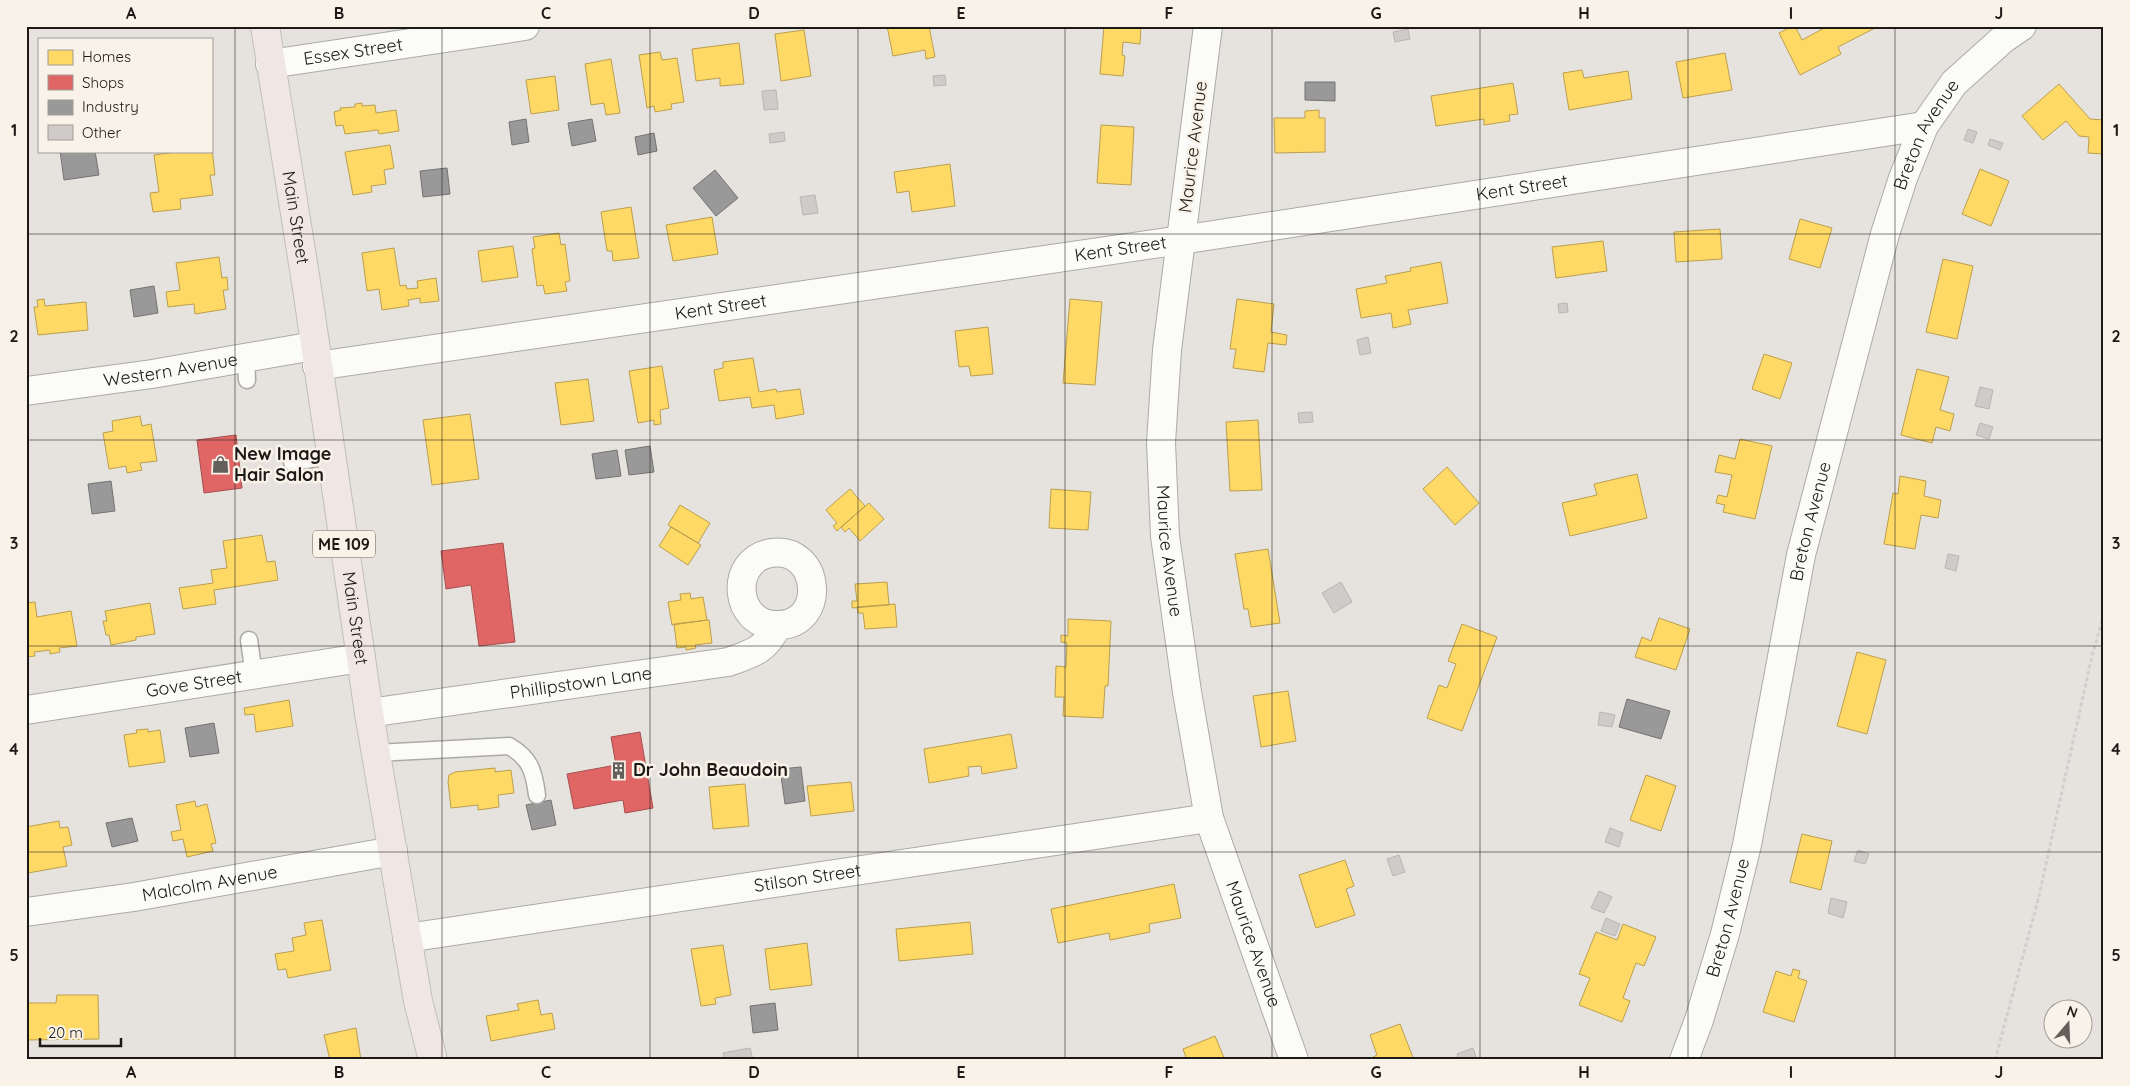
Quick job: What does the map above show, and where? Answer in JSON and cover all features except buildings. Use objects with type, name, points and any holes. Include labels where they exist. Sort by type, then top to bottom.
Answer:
[{"type":"highway","name":"Main Street","points":[[265,26],[306,282],[315,356],[369,713],[418,1001],[433,1060]]},
{"type":"street","name":"Essex Street","points":[[270,64],[525,26]]},
{"type":"street","name":"Maurice Avenue","points":[[1208,26],[1166,350],[1161,433],[1165,526],[1187,692],[1209,818],[1294,1060]]},
{"type":"street","name":"Breton Avenue","points":[[1684,1060],[1699,1020],[1725,934],[1745,853],[1801,555],[1887,229],[1903,178],[1924,126],[1954,83],[2003,39],[2022,26]]},
{"type":"street","name":"Kent Street","points":[[315,356],[1181,240],[1924,126]]},
{"type":"street","name":"Western Avenue","points":[[26,391],[152,374],[247,369],[315,356]]},
{"type":"street","name":"Phillipstown Lane","points":[[369,713],[509,685],[728,662],[753,653],[768,643],[777,625]]},
{"type":"street","name":"Gove Street","points":[[26,710],[361,658]]},
{"type":"street","name":"Stilson Street","points":[[407,938],[580,904],[1209,818]]},
{"type":"street","name":"Malcolm Avenue","points":[[26,912],[134,897],[393,852]]},
{"type":"lane","points":[[292,462],[330,456]]},
{"type":"lane","points":[[249,640],[254,675]]},
{"type":"lane","points":[[376,753],[509,746],[520,752],[528,762],[534,774],[537,794]]},
{"type":"path","points":[[1995,1060],[2035,909],[2092,656],[2104,614]]},
{"type":"place","name":"New Image Hair Salon","points":[[220,464]]},
{"type":"place","name":"Dr John Beaudoin","points":[[619,770]]}]
